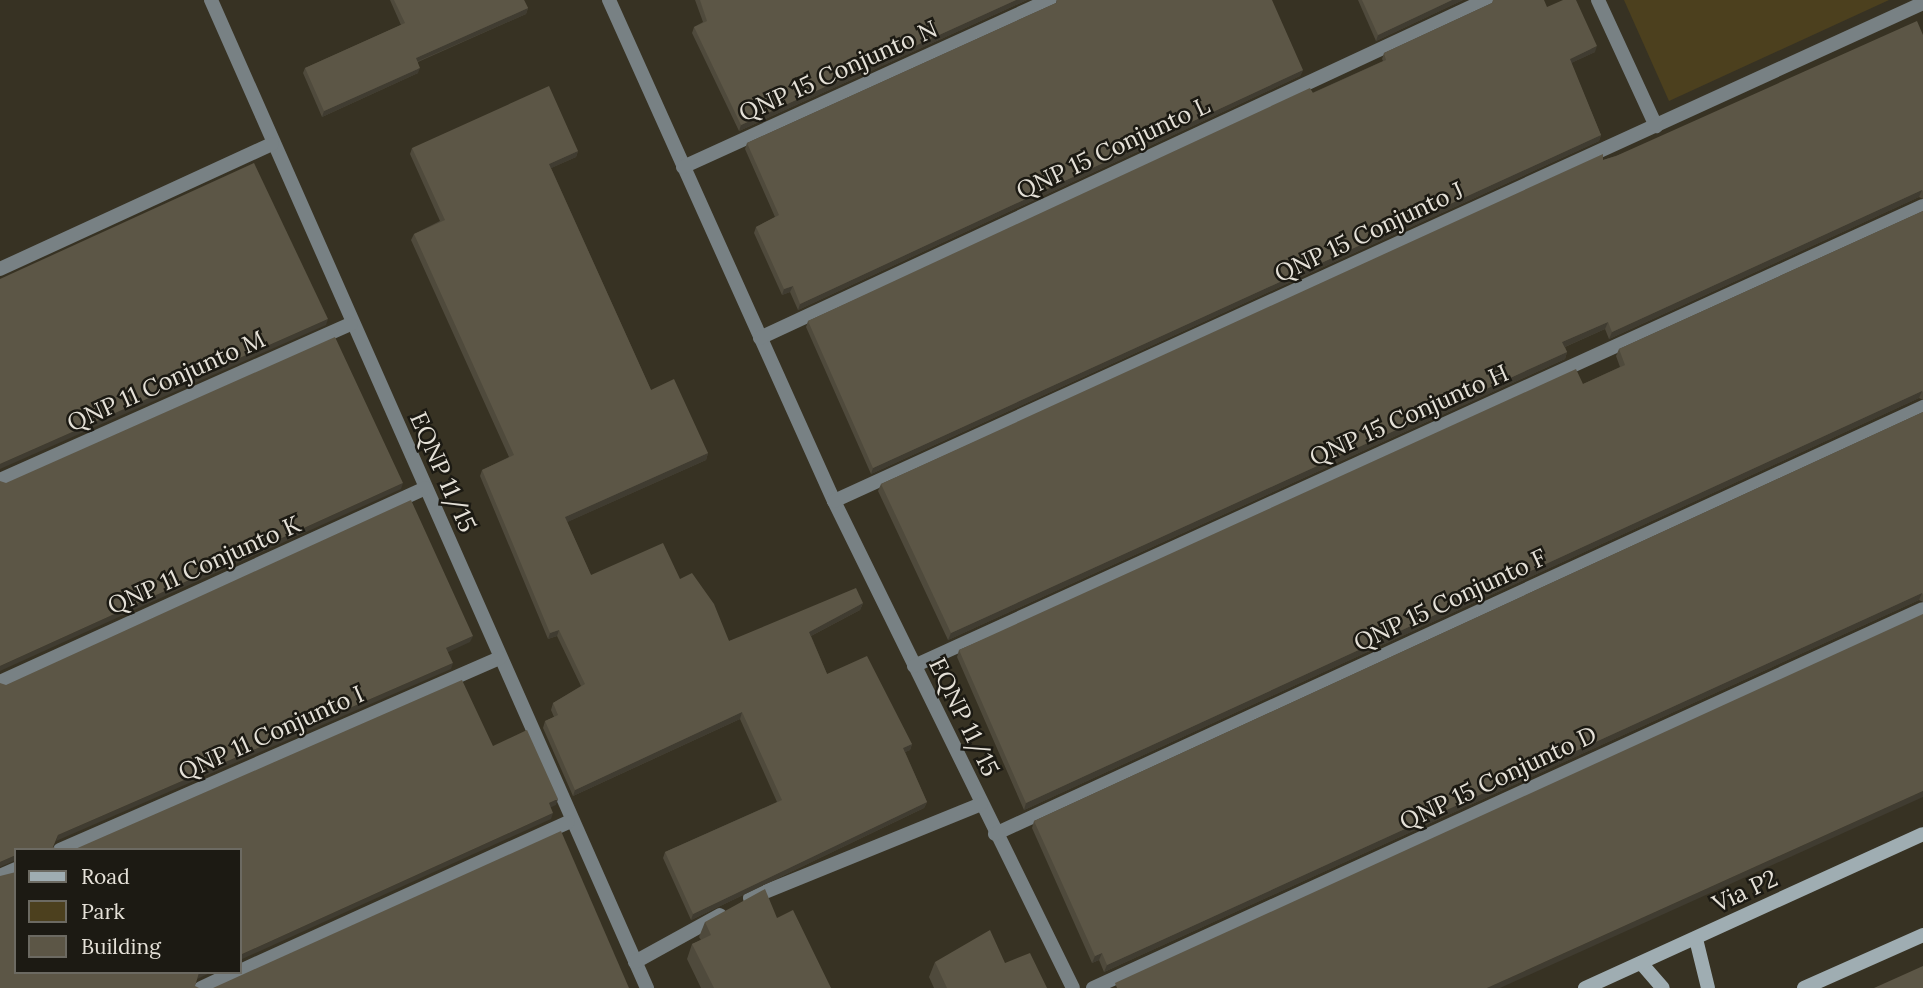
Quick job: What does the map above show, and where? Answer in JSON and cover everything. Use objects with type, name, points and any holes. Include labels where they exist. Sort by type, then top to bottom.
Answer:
[{"type":"main road","name":"Via P2","points":[[1585,988],[1923,834]]},
{"type":"main road","points":[[1804,988],[1923,934]]},
{"type":"main road","points":[[1696,939],[1708,988]]},
{"type":"main road","points":[[1641,963],[1662,988]]},
{"type":"street","name":"EQNP 11/15","points":[[211,0],[351,324],[500,658],[568,822],[647,988]]},
{"type":"street","name":"QNP 15 Conjunto N","points":[[683,167],[1050,0]]},
{"type":"street","name":"QNP 15 Conjunto L","points":[[760,338],[1486,0]]},
{"type":"street","points":[[1598,0],[1656,126]]},
{"type":"street","name":"EQNP 11/15","points":[[611,1],[834,501],[995,834],[1073,988]]},
{"type":"street","name":"QNP 15 Conjunto J","points":[[834,501],[1923,3]]},
{"type":"street","points":[[0,269],[272,144]]},
{"type":"street","name":"QNP 15 Conjunto H","points":[[914,666],[1923,206]]},
{"type":"street","name":"QNP 11 Conjunto M","points":[[0,480],[351,324]]},
{"type":"street","name":"QNP 15 Conjunto F","points":[[995,834],[1923,407]]},
{"type":"street","name":"QNP 11 Conjunto K","points":[[0,682],[426,488]]},
{"type":"street","name":"QNP 15 Conjunto D","points":[[1093,988],[1923,609]]},
{"type":"street","name":"QNP 11 Conjunto I","points":[[65,848],[500,658]]},
{"type":"street","name":"EQNP 11/15","points":[[635,962],[767,888],[981,804]]},
{"type":"street","points":[[242,969],[568,822]]},
{"type":"street","points":[[201,988],[231,974]]},
{"type":"green space","points":[[1624,0],[1889,0],[1669,101]]},
{"type":"building","points":[[394,0],[524,0],[528,8],[416,58],[420,68],[324,111],[305,68],[405,23]]},
{"type":"building","points":[[700,0],[1016,0],[741,125],[694,27],[707,21]]},
{"type":"building","points":[[1057,0],[1272,0],[1303,70],[800,304],[793,286],[784,289],[756,227],[779,215],[747,143],[1056,3]]},
{"type":"building","points":[[1362,0],[1452,0],[1378,35]]},
{"type":"building","points":[[1493,0],[1544,0],[1547,7],[1563,0],[1576,0],[1597,46],[1570,59],[1601,135],[873,468],[808,321],[1310,88],[1313,93],[1386,60],[1384,53],[1492,3]]},
{"type":"building","points":[[1917,21],[1923,35],[1923,191],[1612,332],[1608,322],[1562,342],[1567,352],[951,633],[881,484],[1603,154],[1603,160],[1616,156]]},
{"type":"building","points":[[549,86],[578,151],[549,164],[651,390],[674,379],[708,453],[565,517],[591,575],[663,543],[680,579],[692,573],[714,604],[729,641],[856,588],[863,603],[809,632],[827,674],[867,656],[912,744],[903,748],[927,802],[693,914],[665,852],[782,800],[742,712],[575,790],[545,721],[558,715],[553,703],[585,684],[559,630],[550,633],[482,470],[514,455],[414,234],[445,220],[412,148]]},
{"type":"building","points":[[254,163],[328,319],[0,464],[0,279]]},
{"type":"building","points":[[1923,211],[1923,392],[1026,803],[959,650],[1576,369],[1583,384],[1625,365],[1619,349]]},
{"type":"building","points":[[335,337],[403,483],[0,666],[0,481],[6,483]]},
{"type":"building","points":[[1923,412],[1923,594],[1107,965],[1102,953],[1095,956],[1034,821]]},
{"type":"building","points":[[411,500],[473,636],[446,648],[453,663],[58,835],[53,847],[55,848],[14,848],[14,856],[0,862],[0,683],[6,685]]},
{"type":"building","points":[[1923,614],[1923,791],[1487,988],[1117,988],[1115,983]]},
{"type":"building","points":[[462,680],[493,746],[527,730],[558,799],[549,803],[553,813],[242,954],[242,848],[78,848]]},
{"type":"building","points":[[561,831],[629,988],[213,988]]},
{"type":"building","points":[[14,872],[14,974],[199,974],[195,986],[199,988],[0,988],[0,876]]},
{"type":"building","points":[[765,889],[777,918],[793,910],[831,988],[714,988],[692,944],[711,935],[705,922]]},
{"type":"building","points":[[990,930],[1005,963],[1030,953],[1047,988],[947,988],[935,962]]},
{"type":"building","points":[[1923,966],[1923,988],[1874,988]]}]
